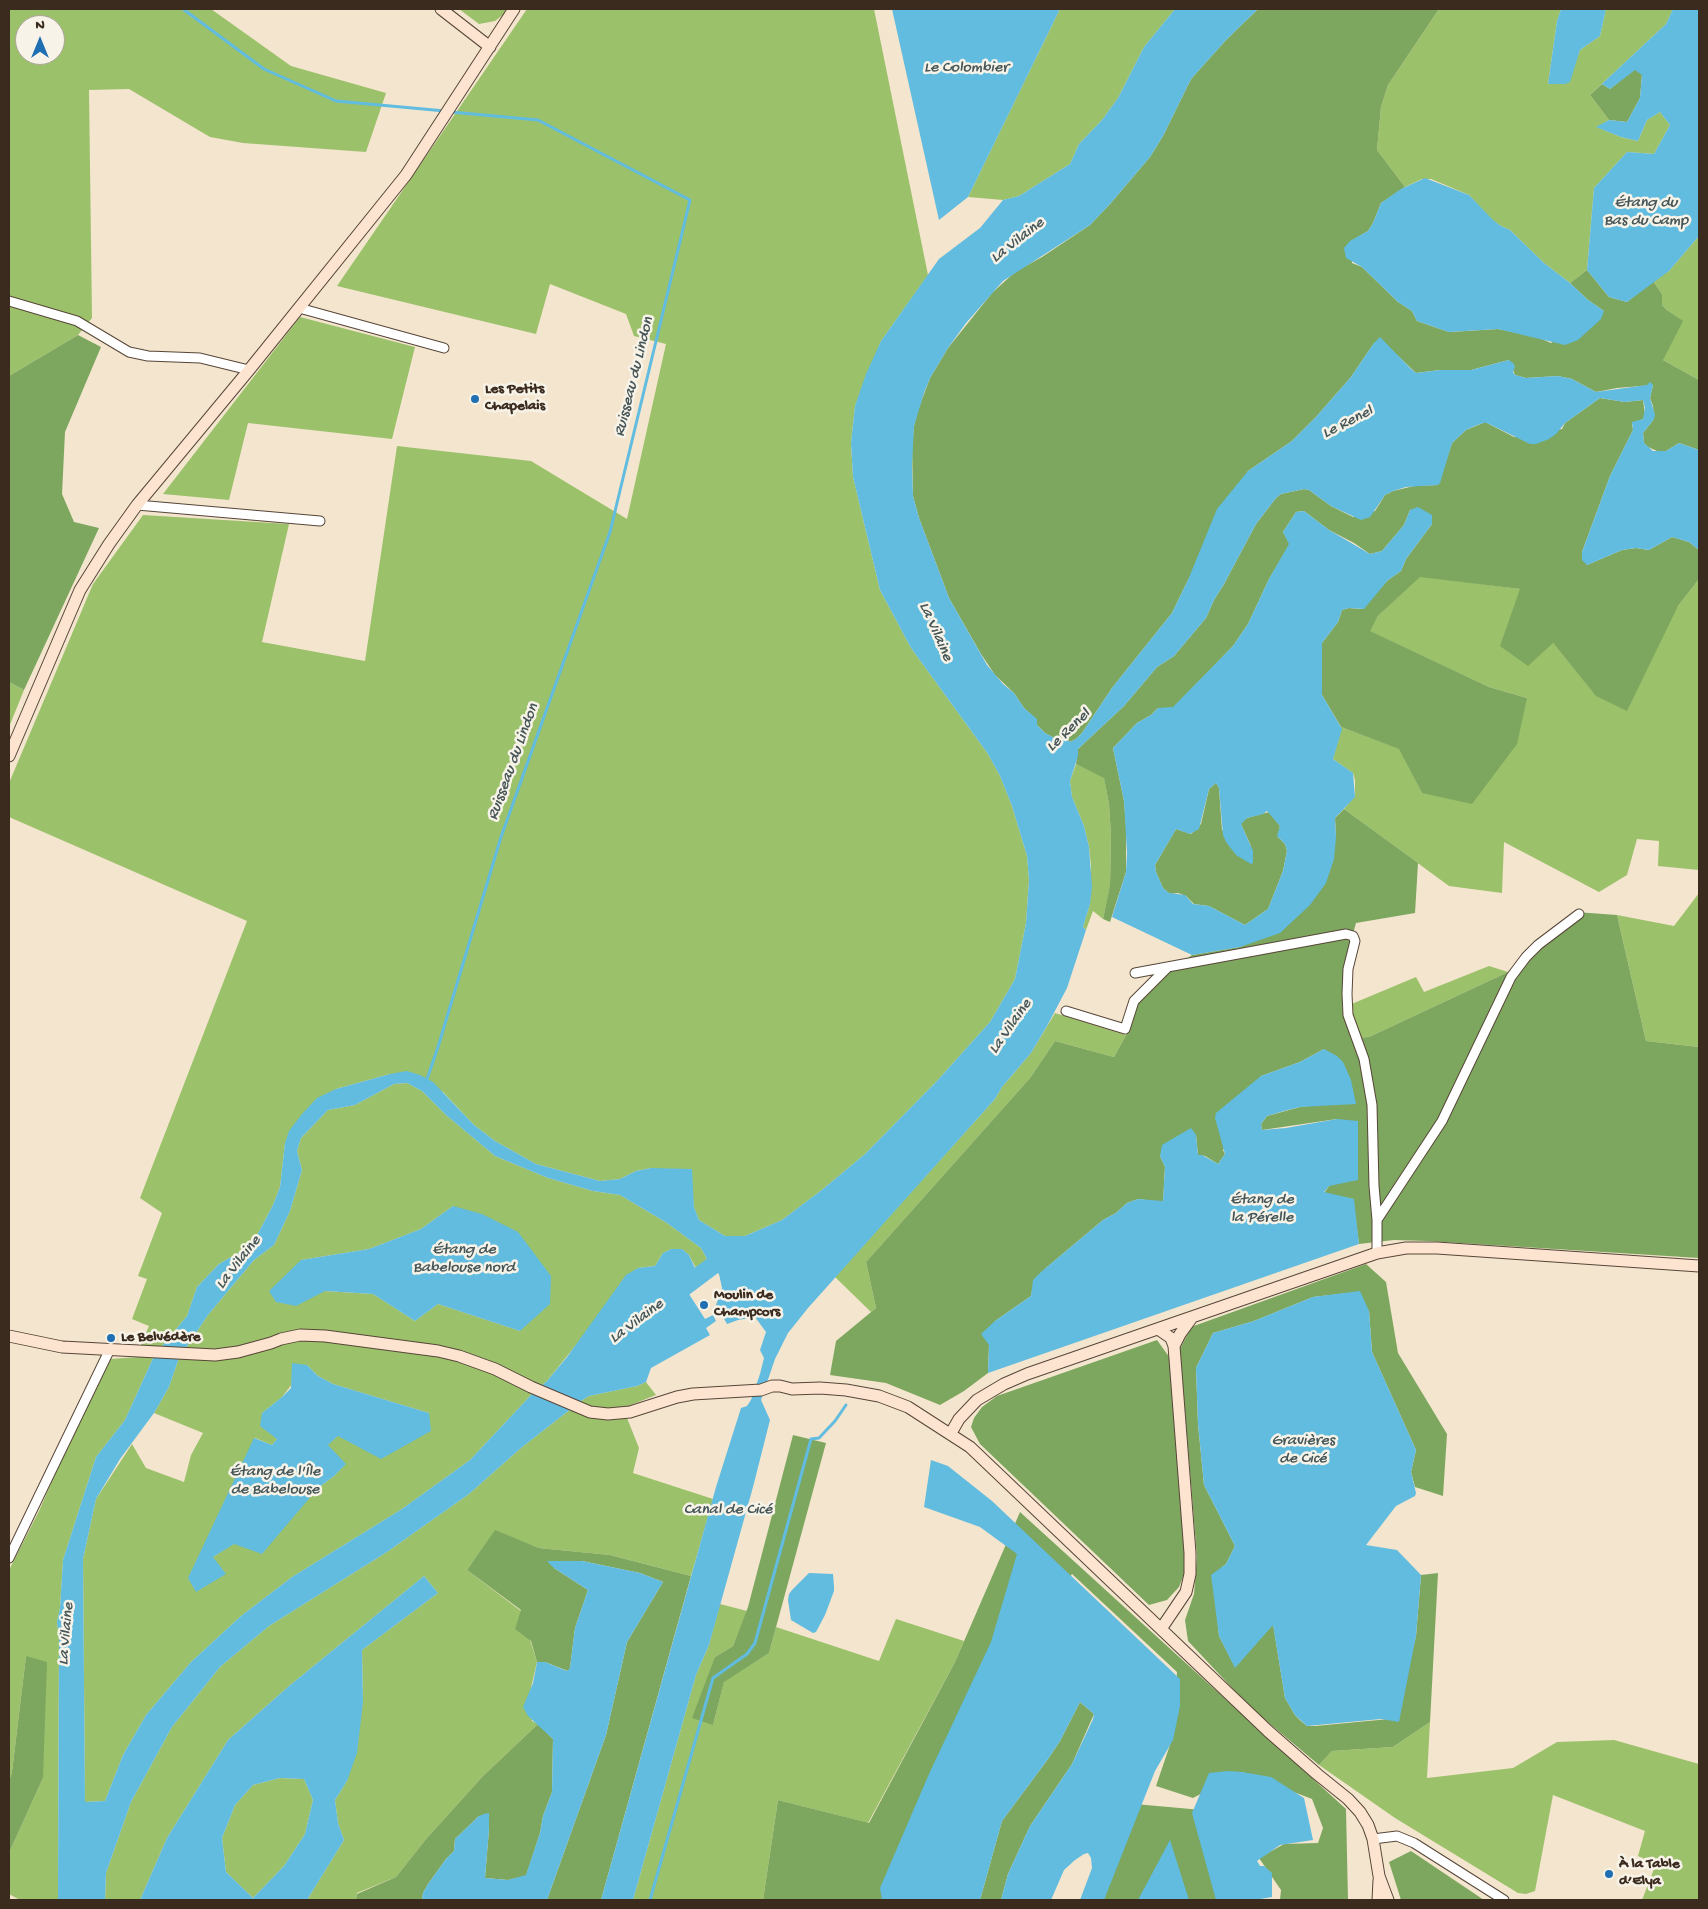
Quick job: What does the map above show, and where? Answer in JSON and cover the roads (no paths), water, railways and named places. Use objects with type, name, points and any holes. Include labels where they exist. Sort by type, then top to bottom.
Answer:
[{"type":"street","points":[[441,9],[490,47]]},
{"type":"street","points":[[9,756],[80,590],[94,567],[137,505],[250,370],[406,175],[514,9]]},
{"type":"street","points":[[9,301],[77,321],[129,352],[148,356],[200,358],[250,370]]},
{"type":"street","points":[[299,308],[444,348]]},
{"type":"street","points":[[137,505],[320,521]]},
{"type":"street","points":[[1377,1220],[1442,1120],[1511,977],[1538,945],[1580,914]]},
{"type":"street","points":[[1135,973],[1346,934],[1353,936],[1355,941],[1348,969],[1348,1015],[1364,1060],[1372,1105],[1377,1253]]},
{"type":"street","points":[[1066,1011],[1125,1029],[1134,1001],[1168,966]]},
{"type":"street","points":[[951,1433],[959,1419],[977,1400],[1004,1384],[1027,1374],[1174,1322],[1192,1319],[1377,1253],[1406,1248],[1437,1248],[1699,1266]]},
{"type":"street","points":[[1174,1346],[1180,1334],[1192,1319]]},
{"type":"street","points":[[1158,1329],[1171,1338],[1174,1346],[1190,1553],[1190,1574],[1186,1592],[1161,1629]]},
{"type":"street","points":[[9,1336],[62,1347],[195,1354],[225,1354],[300,1335],[438,1351],[459,1356],[495,1369],[543,1393],[557,1397],[590,1412],[608,1414],[630,1412],[676,1397],[728,1391],[761,1390],[772,1386],[792,1389],[820,1388],[846,1390],[879,1396],[908,1407],[970,1447],[1268,1731],[1317,1774],[1348,1798],[1368,1825],[1373,1839],[1379,1876],[1388,1900]]},
{"type":"street","points":[[9,1558],[110,1349]]},
{"type":"street","points":[[1373,1839],[1397,1836],[1414,1843],[1504,1900]]},
{"type":"street","points":[[1378,1900],[1379,1876]]},
{"type":"water","name":"Le Colombier","points":[[892,9],[1060,9],[968,197],[939,220]]},
{"type":"water","points":[[1175,9],[1258,9],[1226,40],[1191,79],[1163,136],[1150,157],[1110,204],[1090,225],[1003,281],[966,323],[930,378],[914,426],[913,496],[919,518],[949,598],[987,665],[1003,684],[1014,693],[1024,708],[1037,719],[1037,725],[1045,733],[1058,740],[1067,739],[1070,742],[1082,733],[1112,688],[1172,613],[1188,580],[1217,509],[1248,471],[1292,441],[1316,417],[1351,377],[1380,337],[1416,373],[1440,370],[1471,370],[1509,360],[1514,364],[1513,372],[1515,375],[1526,378],[1558,376],[1572,379],[1596,392],[1647,385],[1650,382],[1653,385],[1650,398],[1655,415],[1643,433],[1644,443],[1653,451],[1666,451],[1679,443],[1699,450],[1699,550],[1689,542],[1672,537],[1649,550],[1636,548],[1622,550],[1587,565],[1582,560],[1582,552],[1610,476],[1633,430],[1632,422],[1643,419],[1645,408],[1643,400],[1625,402],[1600,398],[1565,423],[1556,434],[1536,444],[1530,444],[1487,423],[1475,426],[1466,430],[1452,443],[1438,485],[1406,487],[1393,491],[1385,495],[1370,517],[1361,520],[1331,506],[1309,490],[1304,489],[1281,494],[1276,498],[1256,524],[1206,618],[1174,656],[1157,667],[1124,706],[1078,749],[1078,756],[1070,781],[1072,797],[1084,826],[1089,847],[1092,887],[1090,904],[1083,927],[1086,930],[1067,988],[1047,1026],[1031,1053],[1002,1087],[995,1099],[808,1308],[788,1333],[775,1359],[761,1400],[770,1420],[753,1487],[709,1645],[696,1675],[633,1900],[601,1900],[716,1487],[741,1408],[747,1406],[751,1400],[760,1374],[764,1358],[760,1350],[766,1332],[755,1317],[727,1324],[716,1305],[722,1288],[719,1274],[713,1270],[701,1248],[667,1223],[620,1195],[593,1191],[548,1178],[495,1156],[446,1115],[422,1091],[407,1083],[394,1084],[355,1105],[328,1110],[301,1138],[297,1151],[302,1170],[290,1211],[274,1245],[254,1260],[208,1315],[179,1358],[169,1387],[154,1413],[120,1459],[96,1499],[83,1559],[85,1802],[105,1801],[123,1755],[146,1715],[191,1662],[241,1616],[292,1577],[402,1509],[470,1460],[532,1394],[547,1381],[567,1357],[626,1275],[638,1268],[655,1266],[663,1253],[671,1249],[682,1249],[689,1255],[695,1268],[701,1275],[702,1282],[689,1294],[705,1319],[713,1315],[716,1321],[706,1328],[710,1335],[651,1368],[646,1382],[637,1386],[589,1396],[581,1401],[521,1448],[469,1494],[387,1552],[269,1626],[220,1667],[172,1727],[131,1802],[106,1873],[105,1900],[58,1900],[59,1638],[57,1622],[60,1608],[63,1560],[96,1457],[125,1420],[154,1356],[187,1316],[197,1287],[219,1264],[245,1249],[254,1241],[273,1205],[280,1187],[285,1143],[289,1131],[317,1098],[336,1089],[390,1074],[407,1071],[420,1075],[433,1082],[474,1125],[495,1141],[536,1164],[600,1181],[620,1179],[636,1171],[651,1168],[692,1169],[694,1207],[699,1220],[725,1236],[745,1236],[782,1220],[865,1154],[936,1082],[990,1022],[1015,979],[1026,923],[1029,880],[1027,856],[1012,806],[1000,776],[988,754],[911,648],[880,590],[853,477],[851,443],[855,406],[866,374],[881,341],[939,259],[980,228],[1003,200],[1019,196],[1070,164],[1079,144],[1102,120],[1118,98],[1144,47]]},
{"type":"water","points":[[1561,9],[1606,9],[1600,36],[1580,50],[1570,82],[1565,84],[1548,84],[1557,21]]},
{"type":"water","name":"Étang du Bas du Camp","points":[[1673,9],[1699,9],[1699,236],[1669,271],[1627,302],[1609,297],[1587,270],[1594,188],[1627,152],[1654,154],[1670,125],[1660,112],[1647,120],[1638,141],[1621,137],[1596,127],[1609,120],[1627,122],[1640,98],[1642,75],[1635,70],[1610,89],[1602,84],[1590,95],[1666,24]]},
{"type":"water","points":[[1425,178],[1469,195],[1493,220],[1510,230],[1544,263],[1604,311],[1601,319],[1578,340],[1565,345],[1498,329],[1449,332],[1417,321],[1412,311],[1398,302],[1362,267],[1346,258],[1344,248],[1350,241],[1368,231],[1381,203],[1401,189]]},
{"type":"water","points":[[1418,507],[1432,515],[1432,524],[1406,559],[1401,571],[1388,580],[1364,609],[1349,608],[1342,610],[1338,622],[1322,643],[1322,695],[1342,729],[1333,759],[1353,773],[1355,797],[1335,818],[1334,859],[1326,883],[1310,905],[1280,933],[1240,947],[1192,955],[1112,917],[1126,872],[1127,853],[1124,801],[1113,748],[1137,723],[1151,715],[1158,708],[1173,707],[1233,646],[1248,624],[1269,579],[1289,544],[1283,532],[1296,512],[1304,511],[1329,530],[1370,554],[1382,551],[1404,525],[1410,510]],"holes":[[[1216,783],[1219,788],[1223,835],[1236,855],[1251,864],[1253,863],[1253,851],[1241,824],[1247,818],[1263,814],[1267,811],[1280,826],[1277,836],[1285,844],[1287,851],[1283,871],[1268,909],[1245,925],[1209,906],[1193,904],[1185,895],[1169,893],[1163,888],[1156,872],[1155,865],[1176,829],[1190,834],[1199,829],[1209,789]]]},
{"type":"water","name":"Étang de la Pérelle","points":[[1324,1049],[1337,1056],[1343,1062],[1351,1080],[1356,1104],[1300,1107],[1284,1111],[1267,1116],[1261,1124],[1262,1130],[1286,1128],[1337,1119],[1358,1121],[1358,1180],[1329,1186],[1324,1192],[1354,1199],[1359,1244],[988,1373],[989,1345],[981,1334],[995,1321],[1031,1296],[1033,1280],[1041,1272],[1103,1220],[1116,1213],[1127,1203],[1138,1199],[1163,1201],[1165,1167],[1160,1156],[1162,1145],[1191,1128],[1196,1135],[1198,1155],[1202,1155],[1218,1164],[1225,1154],[1215,1118],[1216,1113],[1261,1076],[1300,1062]]},
{"type":"water","name":"Étang de Babelouse nord","points":[[453,1206],[482,1214],[518,1232],[551,1276],[550,1304],[520,1331],[438,1304],[415,1321],[373,1294],[325,1291],[296,1306],[276,1302],[269,1291],[301,1260],[369,1249],[421,1229]]},
{"type":"water","name":"Gravières de Cicé","points":[[1360,1291],[1369,1311],[1372,1352],[1416,1450],[1411,1472],[1415,1496],[1396,1506],[1366,1545],[1397,1550],[1421,1575],[1416,1636],[1399,1722],[1381,1719],[1307,1726],[1295,1715],[1285,1698],[1273,1625],[1235,1668],[1219,1636],[1211,1575],[1226,1564],[1235,1546],[1204,1485],[1198,1424],[1196,1368],[1213,1333],[1254,1321],[1313,1297]]},
{"type":"water","name":"Étang de l'Île de Babelouse","points":[[292,1363],[307,1365],[318,1376],[333,1384],[429,1413],[431,1431],[381,1459],[338,1436],[328,1445],[346,1464],[318,1488],[262,1554],[234,1544],[213,1557],[226,1574],[196,1592],[188,1578],[254,1438],[272,1445],[277,1439],[260,1426],[262,1413],[291,1388]]},
{"type":"water","points":[[931,1460],[948,1466],[992,1501],[1180,1679],[1180,1706],[1173,1740],[1155,1771],[1104,1900],[1080,1900],[1092,1868],[1091,1858],[1088,1853],[1075,1860],[1064,1870],[1051,1900],[1001,1900],[1008,1874],[1030,1826],[1072,1764],[1093,1719],[1094,1714],[1080,1702],[1060,1741],[1002,1821],[980,1900],[882,1900],[880,1888],[929,1774],[991,1642],[1017,1554],[980,1527],[924,1507]]},
{"type":"water","points":[[547,1561],[582,1561],[640,1573],[663,1582],[627,1642],[606,1735],[547,1900],[422,1900],[423,1893],[428,1884],[454,1851],[455,1839],[479,1816],[484,1814],[489,1813],[485,1878],[508,1880],[526,1875],[552,1792],[553,1739],[528,1716],[523,1707],[533,1683],[537,1662],[545,1662],[567,1671],[570,1668],[575,1628],[588,1590],[554,1568]]},
{"type":"water","points":[[809,1573],[833,1574],[834,1586],[825,1615],[816,1632],[813,1633],[791,1620],[788,1600],[792,1590]]},
{"type":"water","points":[[424,1576],[438,1593],[362,1650],[363,1702],[357,1753],[347,1781],[335,1800],[338,1823],[344,1840],[307,1900],[140,1900],[167,1838],[228,1740],[289,1686]],"holes":[[[280,1778],[304,1779],[313,1800],[305,1834],[284,1866],[253,1898],[226,1872],[222,1838],[235,1805],[253,1785]]]},
{"type":"water","points":[[1228,1771],[1271,1777],[1304,1798],[1313,1840],[1280,1845],[1257,1861],[1260,1866],[1264,1866],[1272,1873],[1272,1897],[1216,1900],[1192,1813],[1209,1773]]},
{"type":"water","points":[[1170,1840],[1189,1900],[1138,1900]]},
{"type":"waterway","name":"Ruisseau du Lindon","points":[[183,9],[264,69],[336,101],[445,111]]},
{"type":"waterway","name":"Ruisseau du Lindon","points":[[426,1082],[501,837],[610,532],[690,200],[538,120],[451,112]]},
{"type":"waterway","name":"La Vilaine","points":[[683,1288],[719,1261],[733,1261]]},
{"type":"waterway","points":[[650,1900],[713,1678],[747,1654],[755,1643],[811,1439],[819,1438],[835,1421],[846,1405]]},
{"type":"place","name":"Les Petits Chapelais","points":[[475,399]]},
{"type":"place","name":"Moulin de Champcors","points":[[704,1305]]},
{"type":"place","name":"Le Belvédère","points":[[111,1338]]},
{"type":"place","name":"À la Table d’Elya","points":[[1609,1874]]},
{"type":"water label","name":"Le Renel","points":[[1348,423]]},
{"type":"water label","name":"Le Renel","points":[[1069,731]]},
{"type":"water label","name":"Canal de Cicé","points":[[728,1511]]}]
